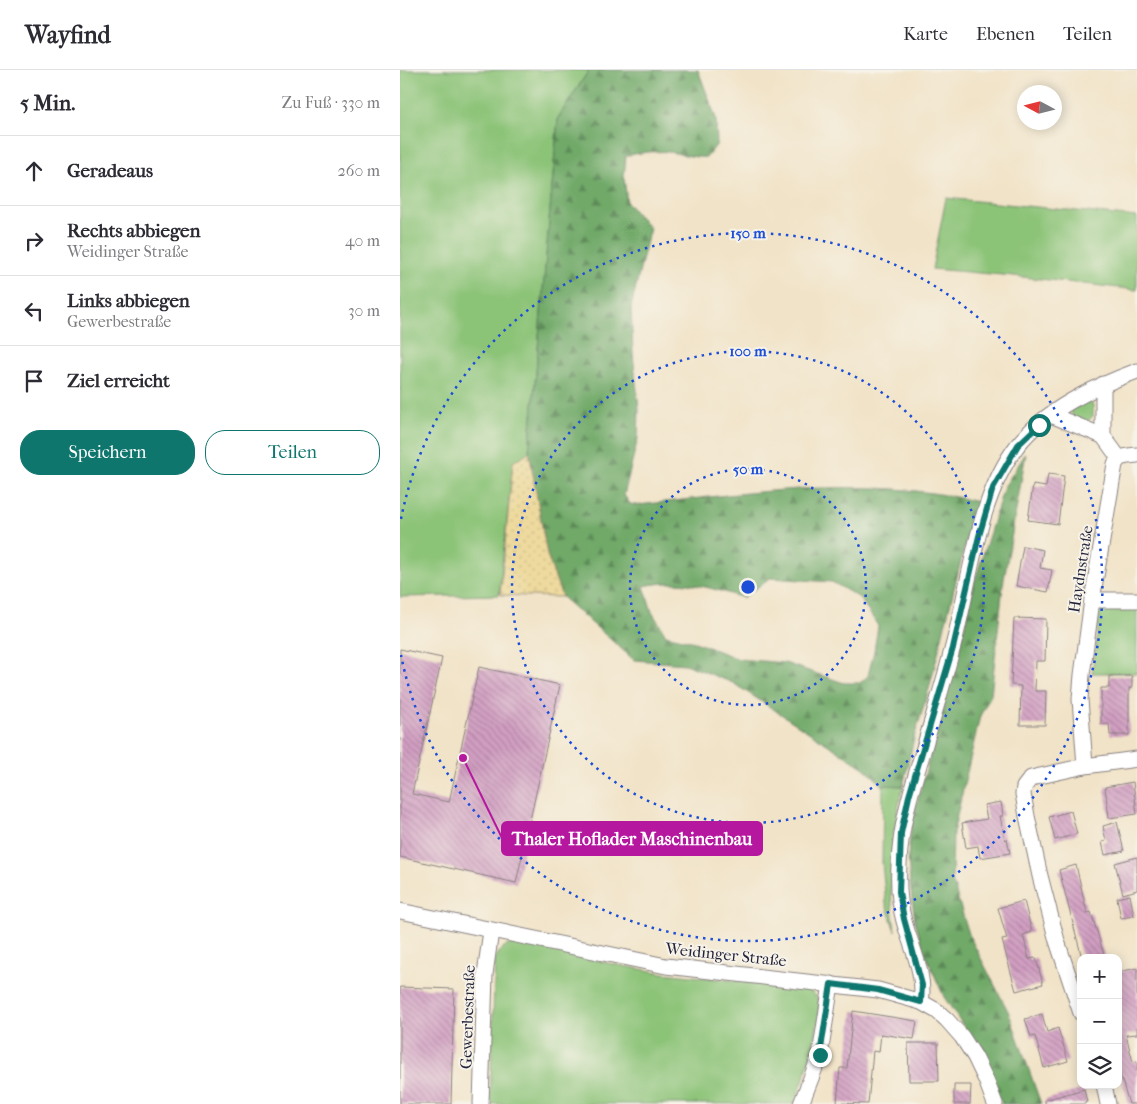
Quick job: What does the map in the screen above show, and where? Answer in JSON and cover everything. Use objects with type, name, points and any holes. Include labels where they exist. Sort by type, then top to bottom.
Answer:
[{"type":"street","points":[[921,1002],[922,985],[904,919],[899,892],[899,852],[904,816],[953,648],[979,536],[993,488],[1018,445],[1051,415],[1103,384],[1137,371]]},
{"type":"street","points":[[1103,384],[1103,436]]},
{"type":"street","points":[[1051,415],[1103,436],[1119,458],[1137,456]]},
{"type":"street","name":"Haydnstraße","points":[[1085,766],[1080,699],[1092,600],[1115,464],[1119,458]]},
{"type":"street","points":[[1092,600],[1137,600]]},
{"type":"street","points":[[1077,1001],[1057,941],[1040,876],[1024,786],[1031,778],[1085,766],[1137,759]]},
{"type":"street","name":"Weidinger Straße","points":[[400,912],[666,966],[878,990],[921,1002],[942,1016],[962,1037],[975,1057],[995,1104]]},
{"type":"street","name":"Gewerbestraße","points":[[481,1104],[485,974],[491,932]]},
{"type":"street","points":[[802,1104],[820,1055],[831,984]]},
{"type":"street","points":[[1105,1089],[1108,1104]]},
{"type":"green space","points":[[400,70],[589,70],[558,118],[529,452],[513,462],[499,595],[400,597]]},
{"type":"green space","points":[[589,70],[698,70],[716,118],[717,144],[707,157],[662,152],[626,156],[624,177],[627,203],[650,228],[631,307],[633,354],[639,409],[638,438],[624,495],[630,504],[638,505],[765,491],[851,487],[894,489],[978,502],[968,533],[903,786],[883,785],[864,768],[733,683],[685,664],[634,660],[562,597],[547,555],[529,452],[558,118]],"holes":[[[770,578],[832,582],[860,598],[878,626],[868,676],[860,683],[844,683],[785,663],[739,659],[695,642],[666,635],[652,612],[644,586],[682,583],[706,587],[743,598]]]},
{"type":"green space","points":[[946,198],[1137,217],[1137,290],[932,269]]},
{"type":"green space","points":[[1088,401],[1093,405],[1093,416],[1088,421],[1073,418],[1071,410]]},
{"type":"green space","points":[[1026,453],[1003,585],[991,695],[980,716],[953,833],[952,880],[970,937],[1009,1013],[1041,1104],[1002,1104],[972,1039],[944,997],[924,951],[915,921],[908,856],[912,821],[959,650],[975,580],[1004,487]]},
{"type":"green space","points":[[1137,609],[1137,673],[1092,673],[1100,610]]},
{"type":"green space","points":[[883,785],[903,786],[893,840],[891,875],[895,931],[886,904],[882,863]]},
{"type":"green space","points":[[523,943],[607,963],[663,973],[806,988],[817,997],[819,1015],[811,1055],[794,1104],[490,1104],[495,959],[506,946]]},
{"type":"sand","points":[[529,452],[547,555],[562,597],[500,595],[513,462]]},
{"type":"building","points":[[1048,474],[1064,476],[1058,524],[1028,520],[1033,485],[1046,487]]},
{"type":"building","points":[[1023,546],[1043,550],[1040,568],[1052,570],[1048,592],[1016,586]]},
{"type":"building","points":[[1014,618],[1046,619],[1045,661],[1036,661],[1035,691],[1046,691],[1045,725],[1020,725],[1021,686],[1011,685]]},
{"type":"building","points":[[400,649],[442,658],[412,794],[449,802],[479,667],[560,685],[516,883],[400,857]]},
{"type":"building","points":[[1109,676],[1132,676],[1132,688],[1129,688],[1129,735],[1110,735],[1109,724],[1101,724],[1101,688],[1109,688]]},
{"type":"building","points":[[1133,782],[1137,814],[1109,818],[1105,787]]},
{"type":"building","points":[[1001,802],[1003,816],[1000,816],[1010,853],[980,858],[978,846],[966,848],[962,823],[987,819],[984,805]]},
{"type":"building","points":[[1071,811],[1077,834],[1055,840],[1049,817]]},
{"type":"building","points":[[1117,822],[1124,851],[1105,855],[1102,842],[1106,841],[1103,826]]},
{"type":"building","points":[[1137,857],[1137,890],[1123,894],[1115,863]]},
{"type":"building","points":[[1076,865],[1087,913],[1091,912],[1104,954],[1081,954],[1059,870]]},
{"type":"building","points":[[1130,895],[1134,916],[1121,918],[1117,898]]},
{"type":"building","points":[[1024,901],[1032,932],[1023,935],[1029,959],[1036,958],[1043,984],[1016,991],[1002,940],[1007,939],[998,908]]},
{"type":"building","points":[[1137,968],[1137,1034],[1126,1035],[1133,1062],[1137,1061],[1137,1104],[1129,1104],[1122,1081],[1122,971]]},
{"type":"building","points":[[400,987],[454,989],[451,1104],[400,1104]]},
{"type":"building","points":[[853,1011],[917,1021],[914,1039],[881,1034],[879,1052],[873,1051],[868,1104],[837,1103],[840,1068],[847,1068]]},
{"type":"building","points":[[1042,1014],[1047,1032],[1058,1028],[1068,1061],[1044,1068],[1035,1036],[1031,1037],[1025,1019]]},
{"type":"building","points":[[908,1043],[938,1043],[939,1081],[909,1081]]},
{"type":"building","points":[[954,1085],[971,1085],[970,1104],[954,1104]]},
{"type":"building","points":[[1084,1089],[1087,1102],[1085,1104],[1045,1104],[1045,1100]]},
{"type":"place","name":"Thaler Hoflader Maschinenbau","points":[[463,758]]},
{"type":"route","points":[[820,1055],[831,984],[878,990],[921,1002],[922,985],[904,919],[899,892],[901,833],[909,796],[953,648],[979,536],[993,488],[1018,445],[1039,425]]}]
